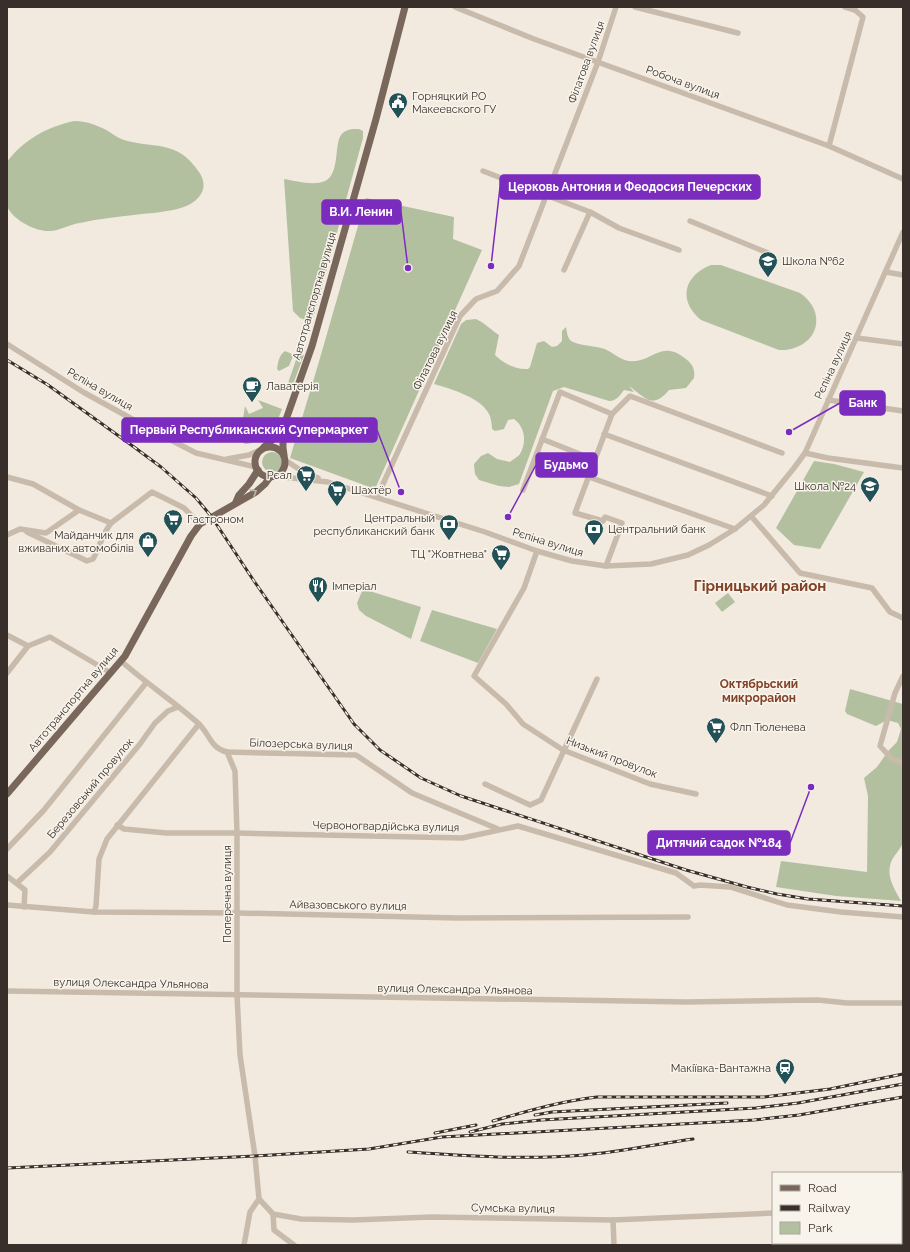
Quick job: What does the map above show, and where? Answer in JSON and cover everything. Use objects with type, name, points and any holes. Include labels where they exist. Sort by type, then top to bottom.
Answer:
[{"type":"main road","name":"Автотранспортна вулиця","points":[[283,428],[312,346],[406,7]]},
{"type":"main road","points":[[283,428],[283,448],[285,458],[284,467],[280,473],[272,477],[264,476],[257,468],[255,458],[283,428]]},
{"type":"main road","points":[[262,449],[272,446],[279,449],[285,458]]},
{"type":"main road","points":[[235,504],[239,495],[249,484],[257,468]]},
{"type":"main road","name":"Автотранспортна вулиця","points":[[7,794],[125,656],[191,536],[200,524],[256,492],[272,477]]},
{"type":"street","name":"Робоча вулиця","points":[[455,7],[598,62],[829,146],[903,179]]},
{"type":"street","name":"Філатова вулиця","points":[[377,498],[460,316],[476,299],[497,291],[519,266],[598,62],[616,7]]},
{"type":"street","points":[[635,7],[738,33]]},
{"type":"street","points":[[829,146],[863,17],[855,8],[845,7]]},
{"type":"street","points":[[483,171],[590,212],[619,228],[679,250]]},
{"type":"street","points":[[564,270],[590,212]]},
{"type":"street","points":[[690,221],[768,253]]},
{"type":"street","name":"Рєпіна вулиця","points":[[272,477],[328,482],[480,530],[537,551],[572,561],[606,566],[651,564],[688,555],[709,545],[735,529],[752,516],[772,496],[805,453],[903,232]]},
{"type":"street","points":[[886,272],[903,275]]},
{"type":"street","points":[[857,338],[903,344]]},
{"type":"street","name":"Рєпіна вулиця","points":[[7,344],[83,392],[161,435],[196,452],[257,468]]},
{"type":"street","points":[[522,490],[560,392],[612,414]]},
{"type":"street","points":[[606,566],[622,522],[605,516],[603,521],[575,513],[612,414],[630,396],[782,453]]},
{"type":"street","points":[[828,400],[903,412]]},
{"type":"street","points":[[604,434],[772,496]]},
{"type":"street","points":[[542,439],[595,460]]},
{"type":"street","points":[[221,459],[249,455],[262,449]]},
{"type":"street","points":[[805,453],[828,458],[903,468]]},
{"type":"street","points":[[285,458],[308,475],[328,482]]},
{"type":"street","points":[[7,477],[33,484],[79,510],[112,523]]},
{"type":"street","points":[[588,477],[735,529]]},
{"type":"street","points":[[20,529],[87,561],[93,559],[100,547],[104,533],[112,523],[152,492],[184,508],[200,524]]},
{"type":"street","points":[[7,535],[20,529],[46,533],[79,510]]},
{"type":"street","points":[[752,516],[800,573],[872,588],[890,612],[903,618]]},
{"type":"street","name":"Низький провулок","points":[[537,551],[524,588],[474,676],[506,704],[523,724],[564,751],[650,784],[696,794]]},
{"type":"street","points":[[7,635],[28,646]]},
{"type":"street","points":[[7,673],[28,646],[50,637],[111,673]]},
{"type":"street","points":[[121,661],[198,724],[208,734],[212,743],[220,750],[227,752]]},
{"type":"street","points":[[903,676],[895,693],[880,746],[891,758],[903,763]]},
{"type":"street","points":[[485,784],[530,805],[541,800],[597,679]]},
{"type":"street","points":[[7,849],[44,810],[146,683]]},
{"type":"street","name":"Березовський провулок","points":[[17,884],[50,852],[140,744],[155,723],[168,711],[178,707]]},
{"type":"street","points":[[94,912],[96,906],[98,859],[107,839],[198,724]]},
{"type":"street","name":"Білозерська вулиця","points":[[227,752],[356,755],[412,792],[499,830]]},
{"type":"street","name":"Поперечна вулиця","points":[[227,752],[235,771],[238,913],[237,995],[240,1055],[259,1199]]},
{"type":"street","name":"Червоногвардійська вулиця","points":[[118,825],[124,829],[166,833],[237,832],[462,838],[518,826],[676,874],[694,886],[700,885],[730,888],[788,905],[840,912],[903,917]]},
{"type":"street","points":[[7,876],[25,890],[24,906]]},
{"type":"street","name":"Айвазовського вулиця","points":[[7,906],[94,912],[238,913],[457,918],[688,917]]},
{"type":"street","name":"вулиця Олександра Ульянова","points":[[7,991],[687,1002],[818,1000],[847,1003],[903,1003]]},
{"type":"street","points":[[244,1245],[250,1212],[259,1199],[273,1214],[274,1230],[294,1245]]},
{"type":"street","name":"Сумська вулиця","points":[[273,1214],[300,1219],[353,1220],[432,1217],[613,1220],[772,1213]]},
{"type":"street","points":[[613,1220],[614,1245]]},
{"type":"green space","points":[[74,121],[96,125],[124,140],[164,147],[182,154],[191,162],[202,177],[204,185],[203,191],[196,200],[189,205],[180,208],[161,212],[94,220],[51,231],[40,230],[22,222],[9,210],[8,207],[7,162],[20,147],[36,136],[54,127]]},
{"type":"green space","points":[[352,129],[359,129],[363,131],[363,138],[314,316],[306,320],[300,318],[293,311],[284,179],[310,183],[325,181],[333,172],[341,135]]},
{"type":"green space","points":[[366,198],[454,217],[453,239],[482,250],[375,489],[290,458]]},
{"type":"green space","points":[[711,265],[721,265],[800,293],[815,311],[815,330],[810,338],[792,349],[779,350],[701,320],[689,305],[687,290],[689,282],[694,276]]},
{"type":"green space","points":[[476,319],[499,335],[495,355],[502,361],[514,367],[528,369],[530,367],[537,343],[544,341],[552,347],[557,346],[562,341],[562,331],[566,327],[571,341],[577,344],[605,349],[622,359],[629,361],[644,359],[663,351],[677,353],[692,365],[694,370],[694,378],[686,388],[669,390],[658,400],[653,401],[645,398],[629,386],[634,392],[624,390],[620,396],[612,401],[564,387],[553,391],[519,484],[509,487],[499,486],[479,480],[475,474],[474,464],[481,456],[488,453],[497,459],[510,462],[518,456],[524,445],[524,435],[521,426],[514,419],[508,420],[504,429],[495,431],[492,429],[490,416],[481,404],[466,395],[434,384],[461,324],[466,320]]},
{"type":"green space","points":[[285,351],[293,356],[289,366],[279,371],[277,369],[278,361]]},
{"type":"green space","points":[[299,354],[304,355],[292,387],[289,389],[287,386]]},
{"type":"green space","points":[[258,400],[282,409],[273,427],[263,437],[252,443],[245,444],[240,441],[240,438],[245,406],[249,414],[263,408]]},
{"type":"green space","points":[[272,452],[279,455],[282,462],[279,469],[272,472],[265,469],[262,462],[265,455]]},
{"type":"green space","points":[[814,461],[834,464],[864,472],[820,549],[794,545],[776,528]]},
{"type":"green space","points":[[363,589],[421,607],[411,639],[366,616],[359,610],[357,603]]},
{"type":"green space","points":[[728,593],[735,602],[722,612],[715,603]]},
{"type":"green space","points":[[432,610],[497,629],[478,663],[420,641]]},
{"type":"green space","points":[[850,689],[903,704],[903,842],[892,860],[889,871],[891,881],[901,901],[836,896],[776,887],[781,861],[867,872],[868,796],[864,778],[877,767],[889,750],[897,742],[901,729],[898,723],[887,720],[876,726],[847,714],[845,711]]},
{"type":"railway","points":[[7,360],[48,385],[134,447],[161,467],[196,498],[211,516],[254,581],[354,724],[380,750],[421,778],[461,796],[686,870],[747,887],[808,899],[903,906]]},
{"type":"railway","points":[[493,1121],[532,1110],[597,1097],[764,1097],[830,1089],[903,1074]]},
{"type":"railway","points":[[470,1132],[502,1124],[541,1120],[756,1108],[798,1103],[903,1084]]},
{"type":"railway","points":[[7,1168],[369,1149],[442,1137],[754,1120],[799,1115],[903,1097]]},
{"type":"railway","points":[[535,1115],[552,1112],[727,1103]]},
{"type":"railway","points":[[435,1133],[476,1125]]},
{"type":"railway","points":[[408,1152],[496,1157],[584,1155],[693,1139]]},
{"type":"place","name":"Горняцкий РО Макеевского ГУ","points":[[398,119]]},
{"type":"place","name":"Церковь Антония и Феодосия Печерских","points":[[491,266]]},
{"type":"place","name":"В.И. Ленин","points":[[408,268]]},
{"type":"place","name":"Школа №62","points":[[768,278]]},
{"type":"place","name":"Лаватерія","points":[[252,403]]},
{"type":"place","name":"Банк","points":[[789,432]]},
{"type":"place","name":"Рєал","points":[[306,492]]},
{"type":"place","name":"Первый Республиканский Супермаркет","points":[[401,492]]},
{"type":"place","name":"Школа №24","points":[[870,503]]},
{"type":"place","name":"Шахтёр","points":[[337,507]]},
{"type":"place","name":"Будьмо","points":[[508,517]]},
{"type":"place","name":"Гастроном","points":[[173,536]]},
{"type":"place","name":"Центральный республиканский банк","points":[[449,541]]},
{"type":"place","name":"Центральний банк","points":[[594,546]]},
{"type":"place","name":"Майданчик для вживаних автомобілів","points":[[148,558]]},
{"type":"place","name":"ТЦ \"Жовтнева\"","points":[[501,571]]},
{"type":"place","name":"Імперіал","points":[[318,603]]},
{"type":"place","name":"Флп Тюленева","points":[[716,744]]},
{"type":"place","name":"Дитячий садок №184","points":[[811,787]]},
{"type":"place","name":"Макіївка-Вантажна","points":[[785,1085]]},
{"type":"district","name":"Гірницький район","points":[[760,586]]},
{"type":"district","name":"Октябрьский микрорайон","points":[[759,691]]}]
